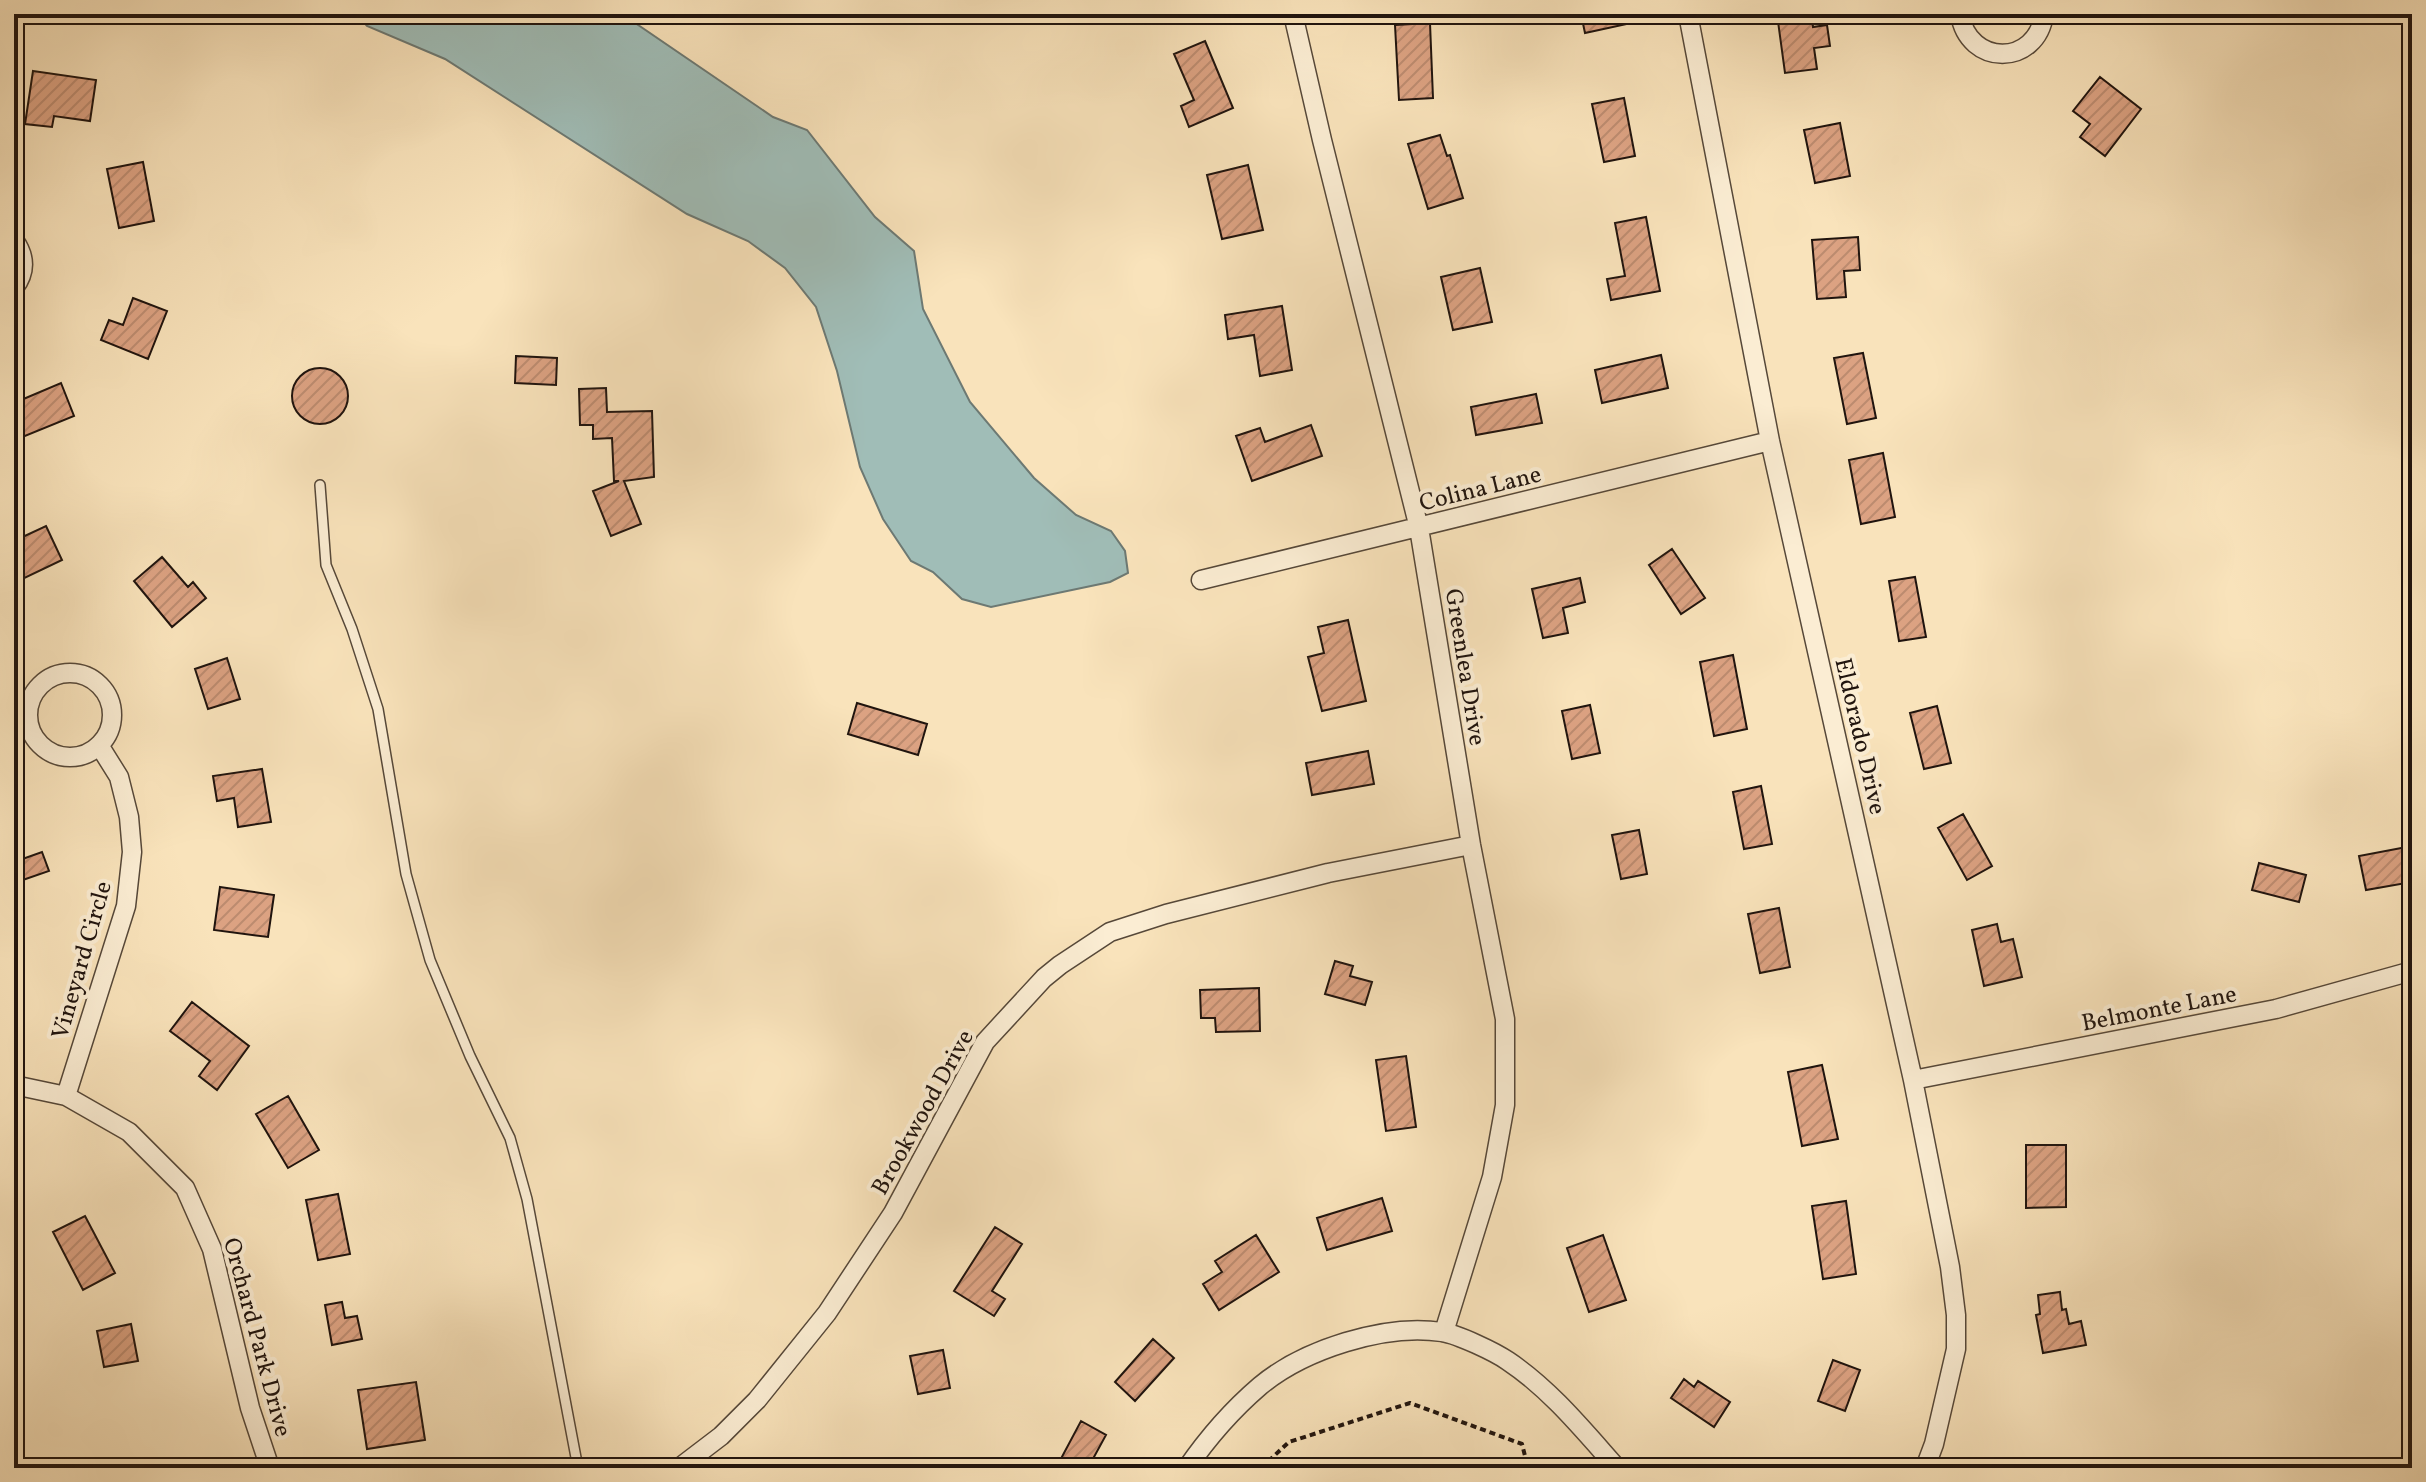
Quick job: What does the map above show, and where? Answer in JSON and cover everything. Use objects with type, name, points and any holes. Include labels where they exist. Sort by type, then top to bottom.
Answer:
[{"type":"street","name":"Greenlea Drive","points":[[1293,14],[1325,155],[1419,528],[1471,845],[1505,1019],[1505,1105],[1492,1177],[1444,1332]]},
{"type":"street","name":"Eldorado Drive","points":[[1688,14],[1770,441],[1913,1080],[1950,1267],[1956,1315],[1956,1349],[1934,1444],[1925,1468]]},
{"type":"street","points":[[1960,14],[1961,25],[1977,46],[2003,54],[2016,52],[2028,45],[2037,36],[2044,14]]},
{"type":"street","points":[[14,240],[21,250],[24,263],[22,276],[14,288]]},
{"type":"street","name":"Colina Lane","points":[[1201,580],[1770,441]]},
{"type":"street","points":[[75,673],[99,685],[107,695],[111,722],[107,735],[99,745],[76,757],[52,753],[41,745],[33,735],[29,710],[39,687],[61,674],[75,673]]},
{"type":"street","name":"Vineyard Circle","points":[[66,1096],[126,906],[132,852],[129,817],[119,777],[99,745]]},
{"type":"street","name":"Brookwood Drive","points":[[679,1468],[721,1436],[757,1400],[827,1313],[893,1213],[985,1042],[1060,965],[1110,932],[1166,914],[1328,873],[1471,845]]},
{"type":"street","name":"Belmonte Lane","points":[[1913,1080],[2276,1009],[2412,971]]},
{"type":"street","name":"Orchard Park Drive","points":[[14,1085],[66,1096],[129,1132],[185,1188],[212,1249],[250,1408],[270,1468]]},
{"type":"street","points":[[1187,1468],[1232,1413],[1261,1385],[1298,1361],[1338,1343],[1421,1331],[1444,1332],[1507,1360],[1540,1387],[1617,1468]]},
{"type":"lane","points":[[320,485],[326,565],[352,629],[378,709],[406,874],[430,960],[470,1056],[510,1138],[527,1199],[578,1468]]},
{"type":"path","points":[[1261,1468],[1289,1442],[1410,1403],[1522,1444],[1528,1468]]},
{"type":"water","points":[[356,14],[622,14],[773,117],[807,130],[875,217],[914,251],[923,309],[970,402],[1034,478],[1076,515],[1111,531],[1125,551],[1128,573],[1110,582],[991,607],[962,599],[933,572],[911,561],[883,519],[860,467],[837,371],[816,307],[785,268],[748,241],[687,214],[445,59],[367,26]]},
{"type":"building","points":[[1581,14],[1636,14],[1636,22],[1585,33]]},
{"type":"building","points":[[1777,14],[1811,14],[1813,27],[1827,25],[1830,46],[1814,48],[1817,69],[1785,73]]},
{"type":"building","points":[[1430,23],[1433,98],[1399,100],[1395,25]]},
{"type":"building","points":[[1205,41],[1233,108],[1189,127],[1181,106],[1194,100],[1174,54]]},
{"type":"building","points":[[33,71],[96,80],[90,121],[54,116],[52,127],[25,124]]},
{"type":"building","points":[[2100,77],[2141,109],[2105,156],[2080,137],[2090,124],[2073,111]]},
{"type":"building","points":[[1624,98],[1635,156],[1604,162],[1592,104]]},
{"type":"building","points":[[1840,123],[1850,176],[1815,183],[1804,130]]},
{"type":"building","points":[[1440,135],[1447,156],[1450,155],[1463,198],[1428,209],[1408,144]]},
{"type":"building","points":[[143,162],[154,221],[119,228],[107,169]]},
{"type":"building","points":[[1248,165],[1263,230],[1222,239],[1207,175]]},
{"type":"building","points":[[1646,217],[1660,291],[1611,300],[1607,279],[1625,276],[1615,223]]},
{"type":"building","points":[[1858,237],[1860,270],[1844,271],[1846,297],[1817,299],[1812,240]]},
{"type":"building","points":[[1480,268],[1492,322],[1453,330],[1441,277]]},
{"type":"building","points":[[133,298],[167,311],[148,359],[101,340],[109,320],[123,325]]},
{"type":"building","points":[[1282,306],[1292,370],[1260,376],[1254,335],[1228,339],[1225,315]]},
{"type":"building","points":[[1863,353],[1876,418],[1847,424],[1834,358]]},
{"type":"building","points":[[1661,355],[1668,388],[1602,403],[1595,370]]},
{"type":"building","points":[[516,356],[557,358],[556,385],[515,383]]},
{"type":"building","points":[[320,368],[340,376],[348,396],[340,416],[320,424],[300,416],[292,396],[300,376]]},
{"type":"building","points":[[61,383],[74,416],[20,438],[14,424],[14,403]]},
{"type":"building","points":[[606,388],[607,412],[652,411],[654,477],[624,481],[641,524],[611,536],[593,491],[619,481],[614,481],[612,438],[593,439],[593,425],[580,425],[579,389]]},
{"type":"building","points":[[1536,394],[1542,423],[1476,435],[1471,407]]},
{"type":"building","points":[[1311,425],[1322,456],[1252,481],[1236,436],[1260,428],[1265,442]]},
{"type":"building","points":[[1883,453],[1895,517],[1861,524],[1849,460]]},
{"type":"building","points":[[46,526],[62,560],[14,583],[14,541]]},
{"type":"building","points":[[1672,549],[1705,598],[1681,614],[1649,565]]},
{"type":"building","points":[[162,557],[188,587],[193,582],[206,598],[172,627],[134,581]]},
{"type":"building","points":[[1915,577],[1926,637],[1899,641],[1889,581]]},
{"type":"building","points":[[1580,578],[1585,602],[1563,608],[1568,633],[1543,638],[1532,589]]},
{"type":"building","points":[[1348,620],[1366,701],[1322,711],[1308,657],[1324,653],[1318,627]]},
{"type":"building","points":[[1733,655],[1747,729],[1714,736],[1700,662]]},
{"type":"building","points":[[227,658],[240,699],[208,709],[195,669]]},
{"type":"building","points":[[857,703],[927,724],[918,755],[848,734]]},
{"type":"building","points":[[1590,705],[1600,753],[1572,759],[1562,711]]},
{"type":"building","points":[[1937,706],[1951,763],[1924,769],[1910,713]]},
{"type":"building","points":[[1368,751],[1374,784],[1312,795],[1306,763]]},
{"type":"building","points":[[262,769],[271,822],[238,827],[234,798],[217,801],[213,776]]},
{"type":"building","points":[[1761,786],[1772,844],[1744,849],[1733,792]]},
{"type":"building","points":[[1963,814],[1992,866],[1967,880],[1938,828]]},
{"type":"building","points":[[1639,830],[1647,874],[1621,879],[1612,835]]},
{"type":"building","points":[[2412,846],[2412,882],[2366,890],[2359,856]]},
{"type":"building","points":[[42,852],[49,871],[14,883],[14,862]]},
{"type":"building","points":[[2259,863],[2306,875],[2299,902],[2252,890]]},
{"type":"building","points":[[220,887],[274,895],[268,937],[214,930]]},
{"type":"building","points":[[1779,908],[1790,967],[1760,973],[1748,914]]},
{"type":"building","points":[[1997,924],[2001,942],[2013,939],[2022,977],[1984,986],[1972,930]]},
{"type":"building","points":[[1335,961],[1353,966],[1350,976],[1372,982],[1365,1005],[1325,994]]},
{"type":"building","points":[[1259,988],[1260,1031],[1216,1032],[1215,1018],[1201,1018],[1200,990]]},
{"type":"building","points":[[192,1002],[249,1046],[217,1090],[199,1076],[210,1061],[170,1031]]},
{"type":"building","points":[[1406,1056],[1416,1127],[1386,1131],[1376,1060]]},
{"type":"building","points":[[1822,1065],[1838,1139],[1802,1146],[1788,1072]]},
{"type":"building","points":[[288,1096],[319,1150],[288,1168],[256,1114]]},
{"type":"building","points":[[2026,1145],[2066,1145],[2066,1207],[2026,1208]]},
{"type":"building","points":[[338,1194],[350,1254],[318,1260],[306,1200]]},
{"type":"building","points":[[1382,1198],[1392,1231],[1327,1250],[1317,1218]]},
{"type":"building","points":[[1846,1201],[1856,1274],[1823,1279],[1812,1206]]},
{"type":"building","points":[[85,1216],[115,1273],[83,1290],[53,1232]]},
{"type":"building","points":[[995,1227],[1022,1244],[992,1291],[1005,1299],[994,1316],[954,1291]]},
{"type":"building","points":[[1256,1235],[1279,1272],[1219,1310],[1203,1284],[1222,1272],[1215,1261]]},
{"type":"building","points":[[1603,1235],[1626,1300],[1589,1312],[1567,1248]]},
{"type":"building","points":[[2060,1292],[2062,1310],[2066,1309],[2069,1324],[2081,1321],[2086,1345],[2043,1353],[2036,1315],[2040,1314],[2038,1295]]},
{"type":"building","points":[[342,1302],[345,1318],[357,1316],[362,1339],[332,1345],[325,1305]]},
{"type":"building","points":[[131,1324],[138,1361],[104,1367],[97,1331]]},
{"type":"building","points":[[1153,1339],[1174,1358],[1135,1401],[1115,1382]]},
{"type":"building","points":[[943,1350],[950,1388],[918,1394],[910,1356]]},
{"type":"building","points":[[1833,1360],[1860,1370],[1845,1411],[1818,1401]]},
{"type":"building","points":[[1684,1379],[1694,1387],[1698,1381],[1730,1402],[1714,1427],[1671,1398]]},
{"type":"building","points":[[416,1382],[425,1440],[367,1449],[358,1390]]},
{"type":"building","points":[[1081,1421],[1106,1435],[1088,1468],[1056,1468]]}]
